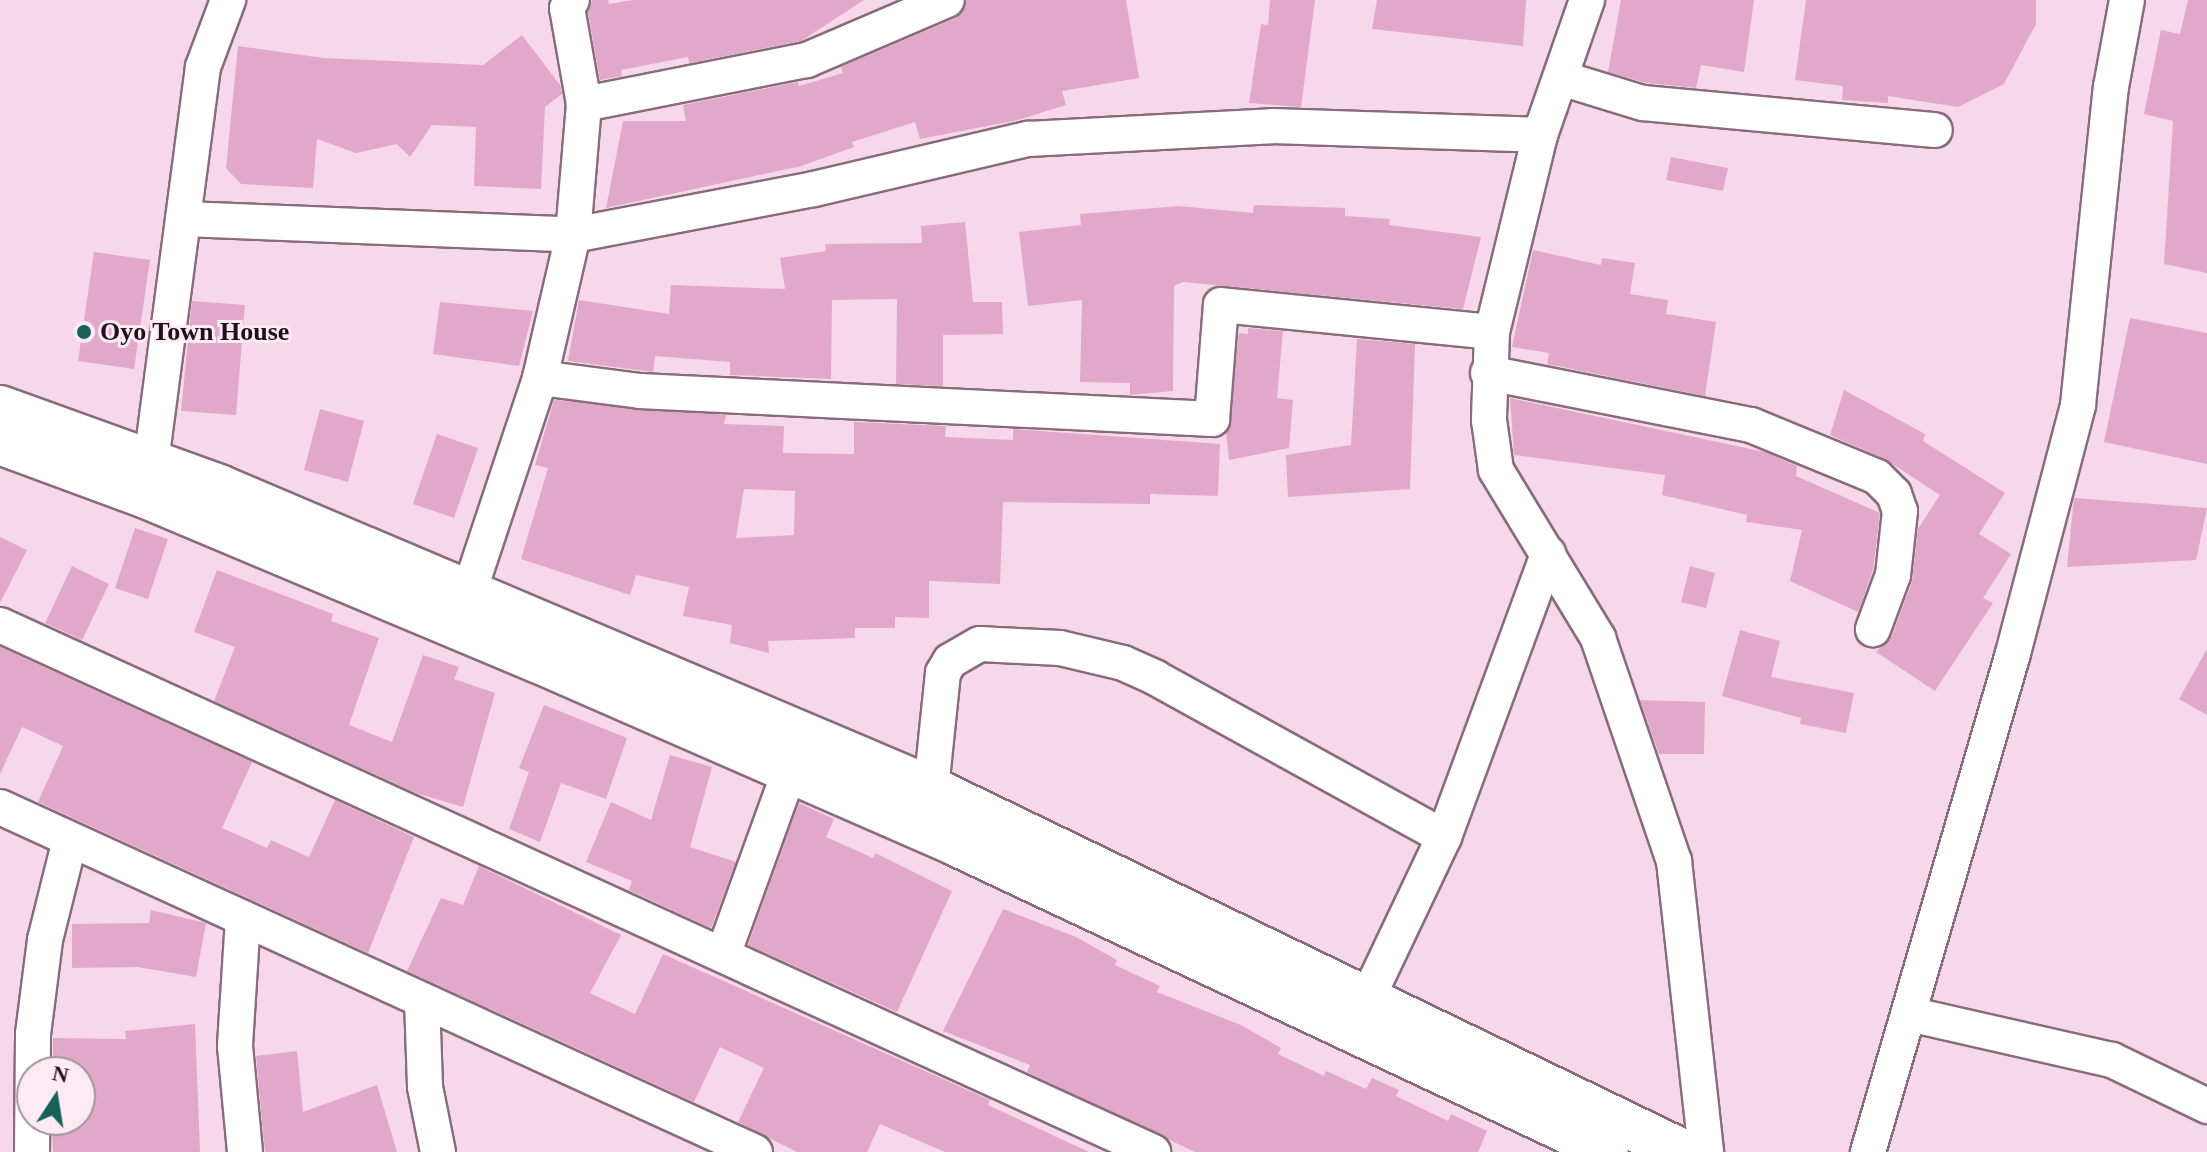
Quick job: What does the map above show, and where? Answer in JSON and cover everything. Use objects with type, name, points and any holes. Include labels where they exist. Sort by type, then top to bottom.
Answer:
[{"type":"street","points":[[151,462],[203,67],[228,0]]},
{"type":"street","points":[[469,592],[540,378],[571,243],[584,104],[567,8],[572,0]]},
{"type":"street","points":[[584,104],[807,60],[947,0]]},
{"type":"street","points":[[1587,0],[1533,164],[1492,332],[1488,373],[1496,470],[1598,638],[1674,861],[1706,1152]]},
{"type":"street","points":[[1868,1152],[2078,405],[2111,87],[2127,0]]},
{"type":"street","points":[[1561,78],[1643,103],[1935,130]]},
{"type":"street","points":[[180,240],[571,243],[1028,139],[1272,126],[1533,164]]},
{"type":"street","points":[[540,378],[640,391],[1212,419],[1221,305],[1492,332]]},
{"type":"street","points":[[1488,373],[1751,425],[1877,477],[1894,494],[1900,511],[1893,575],[1873,629]]},
{"type":"street","points":[[0,408],[151,462],[469,592],[547,645],[789,773],[955,843],[1612,1152]]},
{"type":"street","points":[[0,442],[931,789],[1108,878],[1368,997],[1683,1152]]},
{"type":"street","points":[[1368,997],[1444,837],[1548,554]]},
{"type":"street","points":[[0,625],[1153,1152]]},
{"type":"street","points":[[931,789],[943,673],[950,661],[980,644],[1060,648],[1123,663],[1156,678],[1444,837]]},
{"type":"street","points":[[723,955],[789,773]]},
{"type":"street","points":[[0,807],[755,1152]]},
{"type":"street","points":[[32,1152],[33,1034],[45,940],[70,840]]},
{"type":"street","points":[[243,918],[235,1046],[245,1152]]},
{"type":"street","points":[[422,1000],[425,1087],[438,1152]]},
{"type":"street","points":[[1909,1014],[2112,1060],[2207,1106]]},
{"type":"building","points":[[592,0],[608,0],[609,4],[633,0],[864,0],[801,41],[689,63],[688,57],[621,70],[622,76],[600,80],[588,12]]},
{"type":"building","points":[[967,0],[1126,0],[1139,78],[1062,91],[1066,105],[1018,120],[920,139],[915,122],[852,142],[854,147],[801,166],[606,208],[623,121],[686,121],[683,105],[798,82],[799,86],[843,73],[841,67],[956,18]]},
{"type":"building","points":[[1270,0],[1315,0],[1301,107],[1249,103],[1261,24],[1268,25]]},
{"type":"building","points":[[1377,0],[1526,0],[1523,46],[1372,29]]},
{"type":"building","points":[[1621,0],[1754,0],[1744,72],[1701,65],[1696,88],[1647,83],[1608,72]]},
{"type":"building","points":[[1806,0],[2036,0],[2036,24],[2004,84],[1958,107],[1888,96],[1888,103],[1842,100],[1843,86],[1795,80]]},
{"type":"building","points":[[2188,0],[2207,0],[2207,273],[2164,264],[2173,121],[2144,114],[2161,30],[2180,34]]},
{"type":"building","points":[[522,35],[560,85],[562,94],[545,107],[541,189],[474,186],[476,127],[432,125],[410,157],[397,144],[356,153],[317,139],[313,188],[241,184],[226,168],[238,46],[324,58],[483,65]]},
{"type":"building","points":[[1671,157],[1728,168],[1723,191],[1666,180]]},
{"type":"building","points":[[1254,205],[1345,208],[1345,216],[1390,219],[1389,225],[1481,237],[1463,309],[1183,282],[1174,286],[1173,391],[1130,395],[1130,383],[1080,382],[1082,300],[1028,306],[1019,232],[1081,225],[1080,214],[1179,206],[1253,213]]},
{"type":"building","points":[[965,222],[973,302],[1002,302],[1003,334],[943,335],[943,386],[896,384],[897,299],[832,300],[831,379],[730,375],[730,362],[655,356],[653,372],[568,361],[579,300],[669,314],[671,285],[785,289],[780,258],[826,251],[825,244],[922,243],[921,226]]},
{"type":"building","points":[[1533,250],[1601,265],[1602,258],[1635,263],[1630,294],[1668,300],[1666,314],[1716,322],[1705,396],[1547,364],[1549,353],[1512,347]]},
{"type":"building","points":[[94,252],[150,260],[134,369],[78,361]]},
{"type":"building","points":[[192,301],[245,305],[236,415],[181,411]]},
{"type":"building","points":[[440,302],[533,311],[519,366],[433,354]]},
{"type":"building","points":[[2130,318],[2207,333],[2207,464],[2104,442]]},
{"type":"building","points":[[1248,328],[1283,331],[1277,398],[1293,400],[1289,448],[1229,460],[1226,432],[1239,333],[1248,334]]},
{"type":"building","points":[[1357,339],[1415,344],[1410,489],[1288,497],[1286,455],[1351,445]]},
{"type":"building","points":[[1844,390],[1925,434],[1923,441],[2005,493],[1979,534],[2011,554],[1983,598],[1993,603],[1935,691],[1876,652],[1892,636],[1912,582],[1918,529],[1940,495],[1885,459],[1830,435]]},
{"type":"building","points":[[1510,398],[1765,452],[1797,466],[1796,476],[1880,513],[1873,570],[1858,612],[1790,581],[1802,530],[1746,522],[1747,515],[1662,495],[1665,475],[1514,455]]},
{"type":"building","points":[[554,400],[726,415],[724,424],[784,426],[783,453],[854,454],[854,422],[946,426],[945,437],[1013,440],[1013,429],[1220,444],[1218,496],[1150,494],[1150,504],[1003,502],[1000,584],[929,581],[929,618],[895,617],[895,628],[855,628],[855,638],[768,641],[769,653],[730,643],[732,625],[683,616],[689,587],[636,575],[630,595],[521,559],[548,468],[535,465]],"holes":[[[744,489],[795,491],[794,535],[736,538]]]},
{"type":"building","points":[[320,409],[364,421],[348,482],[304,470]]},
{"type":"building","points":[[437,434],[478,448],[454,518],[413,504]]},
{"type":"building","points":[[2074,498],[2207,508],[2196,560],[2067,567]]},
{"type":"building","points":[[135,528],[168,539],[148,599],[115,588]]},
{"type":"building","points":[[0,537],[27,550],[0,603]]},
{"type":"building","points":[[72,566],[109,584],[82,640],[45,623]]},
{"type":"building","points":[[1690,566],[1715,573],[1706,608],[1681,602]]},
{"type":"building","points":[[217,570],[333,614],[331,621],[379,638],[349,725],[392,742],[423,655],[459,667],[454,679],[495,693],[463,807],[416,793],[214,701],[235,647],[194,632]]},
{"type":"building","points":[[1740,630],[1780,641],[1771,677],[1854,693],[1846,733],[1800,724],[1801,718],[1722,696]]},
{"type":"building","points":[[0,647],[252,762],[222,828],[267,848],[271,840],[309,857],[335,800],[414,837],[368,953],[38,802],[63,746],[22,727],[0,774]]},
{"type":"building","points":[[2207,649],[2207,715],[2179,699]]},
{"type":"building","points":[[1640,700],[1705,702],[1704,754],[1659,754]]},
{"type":"building","points":[[544,705],[627,738],[606,799],[561,783],[540,842],[509,829],[529,772],[519,768]]},
{"type":"building","points":[[670,755],[712,767],[690,847],[736,862],[711,928],[629,890],[632,881],[586,862],[611,802],[651,820]]},
{"type":"building","points":[[799,803],[834,819],[826,837],[873,858],[875,853],[952,891],[897,1012],[748,945]]},
{"type":"building","points":[[479,866],[621,935],[590,993],[635,1014],[663,954],[990,1100],[988,1105],[1089,1152],[945,1152],[880,1124],[867,1152],[797,1152],[738,1122],[764,1068],[720,1047],[694,1102],[407,971],[441,898],[463,905]]},
{"type":"building","points":[[1003,909],[1076,937],[1117,960],[1115,965],[1160,986],[1157,992],[1241,1025],[1281,1048],[1278,1054],[1324,1076],[1326,1071],[1366,1089],[1372,1078],[1399,1090],[1396,1096],[1448,1121],[1451,1114],[1487,1131],[1478,1152],[1195,1152],[1027,1072],[1030,1065],[943,1031]]},
{"type":"building","points":[[151,910],[206,923],[196,977],[137,967],[72,968],[72,924],[149,923]]},
{"type":"building","points":[[195,1024],[200,1152],[53,1152],[52,1136],[96,1136],[96,1056],[53,1056],[53,1038],[126,1039],[125,1031]]},
{"type":"building","points":[[297,1051],[303,1112],[377,1085],[397,1152],[265,1152],[256,1056]]},
{"type":"place","name":"Oyo Town House","points":[[84,332]]}]
